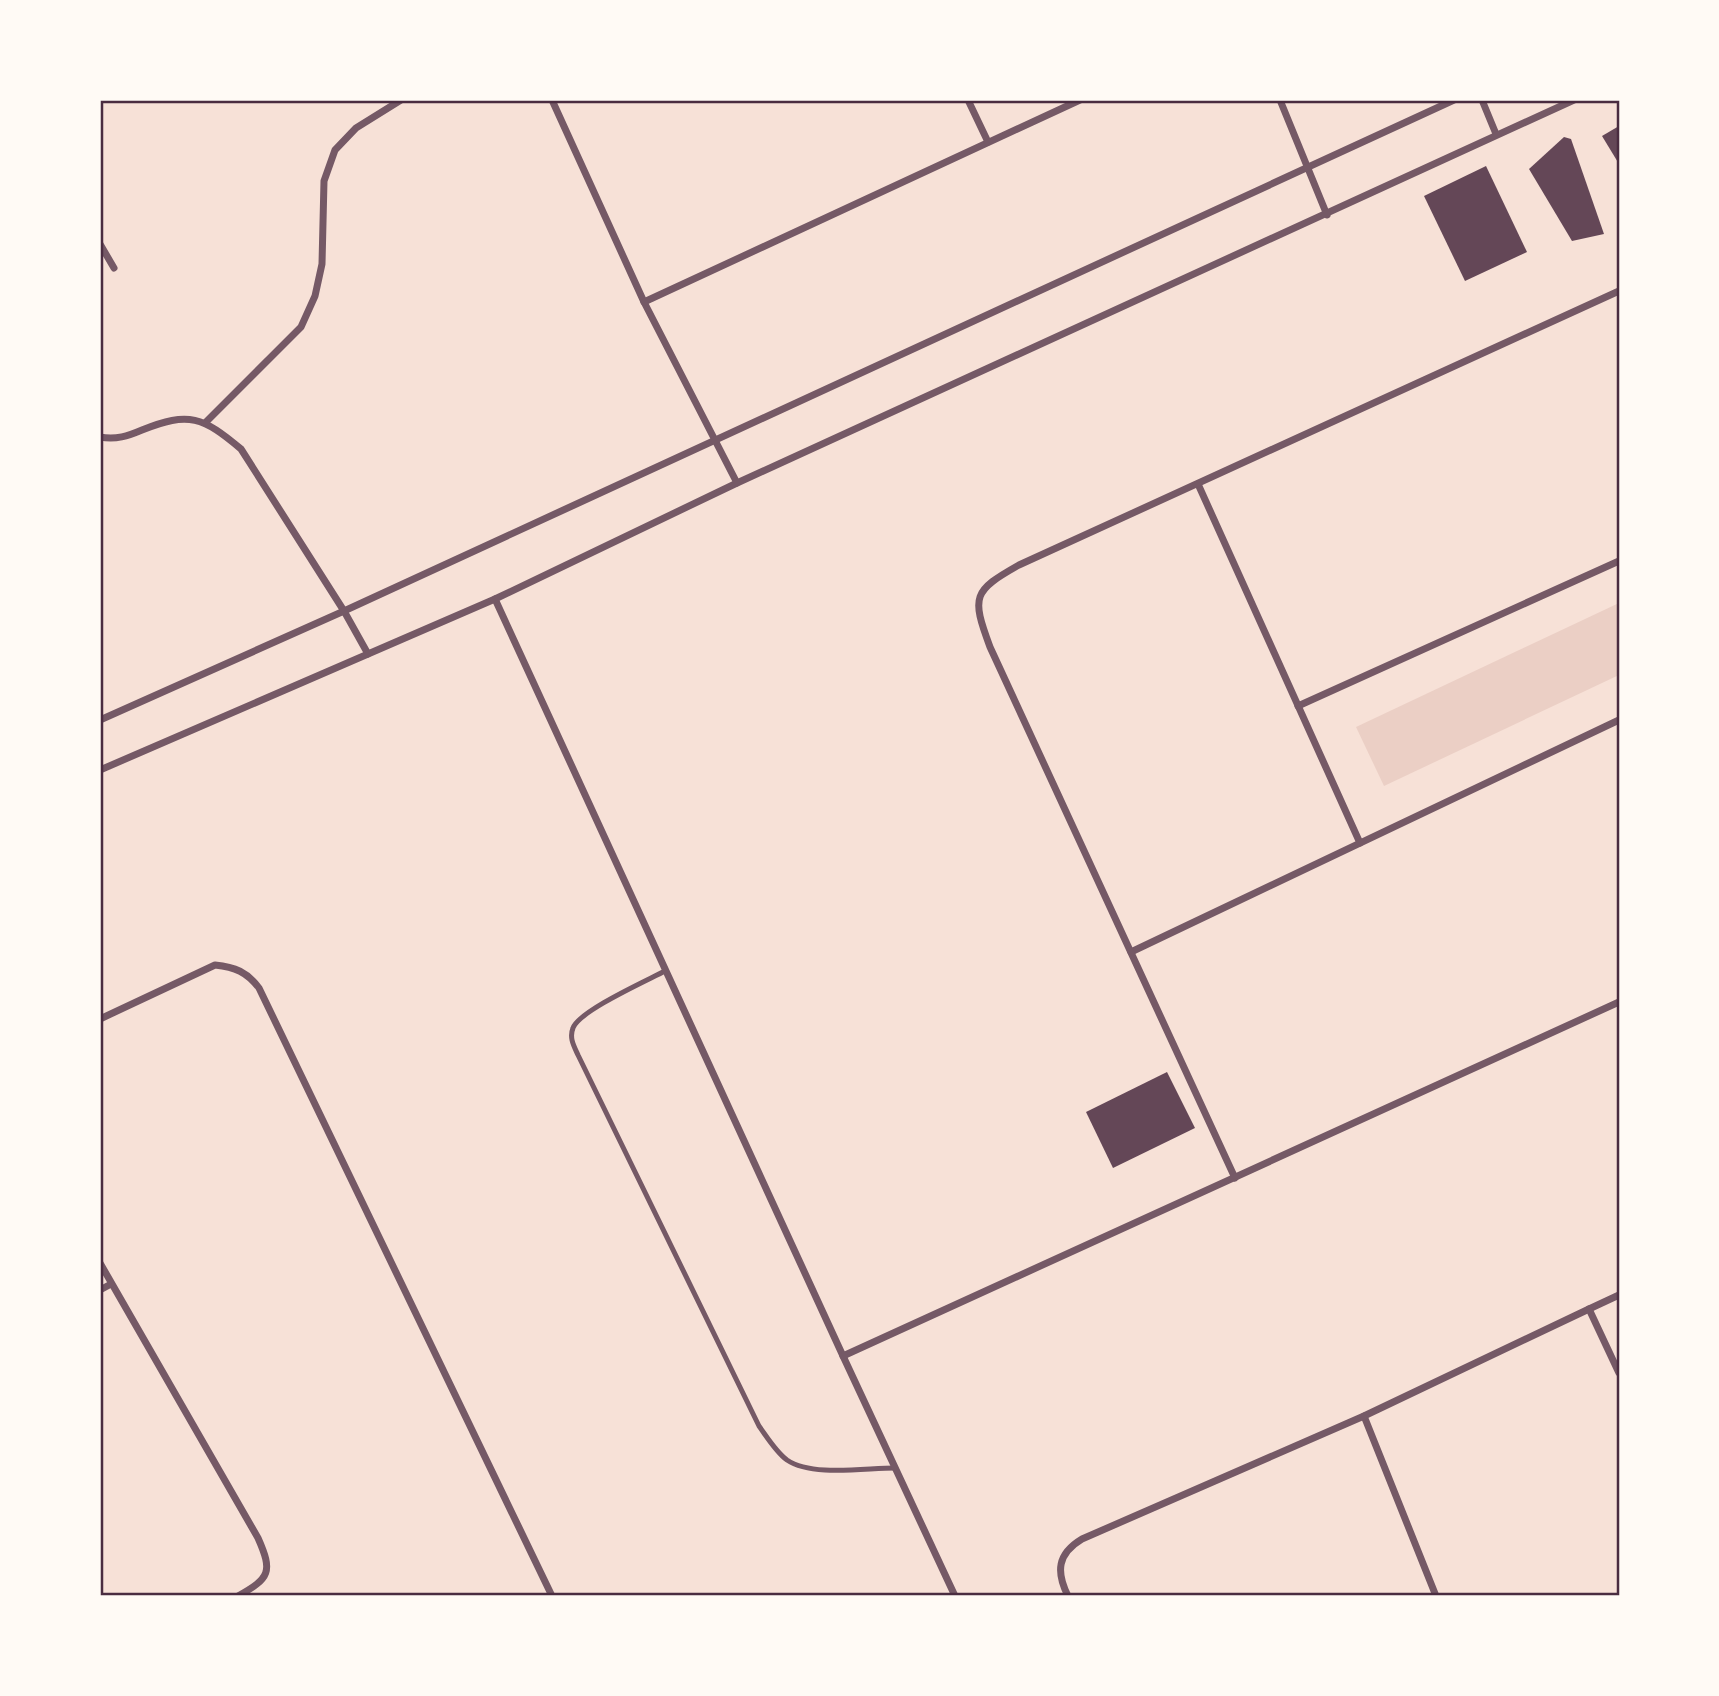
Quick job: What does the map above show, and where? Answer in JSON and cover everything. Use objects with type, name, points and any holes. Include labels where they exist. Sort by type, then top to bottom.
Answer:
[{"type":"street","points":[[205,423],[301,327],[315,296],[322,264],[324,181],[335,150],[356,128],[401,100]]},
{"type":"street","points":[[552,100],[644,302],[737,483]]},
{"type":"street","points":[[968,100],[988,142]]},
{"type":"street","points":[[644,302],[1080,100]]},
{"type":"street","points":[[1280,100],[1327,215]]},
{"type":"street","points":[[100,720],[344,611],[1454,100]]},
{"type":"street","points":[[1482,100],[1496,134]]},
{"type":"street","points":[[100,770],[495,599],[737,483],[1574,100]]},
{"type":"street","points":[[100,244],[114,268]]},
{"type":"street","points":[[1235,1178],[990,647],[981,621],[981,592],[992,580],[1018,565],[1619,291]]},
{"type":"street","points":[[100,438],[115,439],[167,420],[184,418],[205,423],[223,434],[241,449],[344,611],[368,654]]},
{"type":"street","points":[[1198,484],[1360,843]]},
{"type":"street","points":[[1298,706],[1619,561]]},
{"type":"street","points":[[495,599],[955,1596]]},
{"type":"street","points":[[1131,951],[1619,720]]},
{"type":"street","points":[[100,1019],[215,965],[234,967],[255,982],[552,1596]]},
{"type":"street","points":[[843,1356],[1619,1002]]},
{"type":"street","points":[[100,1264],[267,1558],[267,1571],[259,1585],[238,1596]]},
{"type":"street","points":[[100,1290],[111,1284]]},
{"type":"street","points":[[1068,1596],[1062,1584],[1062,1557],[1069,1547],[1082,1539],[1364,1416],[1619,1295]]},
{"type":"street","points":[[1588,1309],[1619,1373]]},
{"type":"street","points":[[1364,1416],[1436,1596]]},
{"type":"lane","points":[[666,971],[583,1014],[573,1027],[571,1040],[759,1426],[774,1446],[788,1460],[810,1469],[895,1468]]},
{"type":"shaded area","points":[[1619,603],[1619,675],[1384,786],[1356,727]]},
{"type":"building","points":[[1619,126],[1619,164],[1602,136]]},
{"type":"building","points":[[1564,137],[1571,139],[1604,234],[1572,241],[1529,169]]},
{"type":"building","points":[[1486,166],[1527,252],[1465,281],[1424,196]]},
{"type":"building","points":[[1167,1072],[1195,1128],[1113,1168],[1086,1112]]}]
